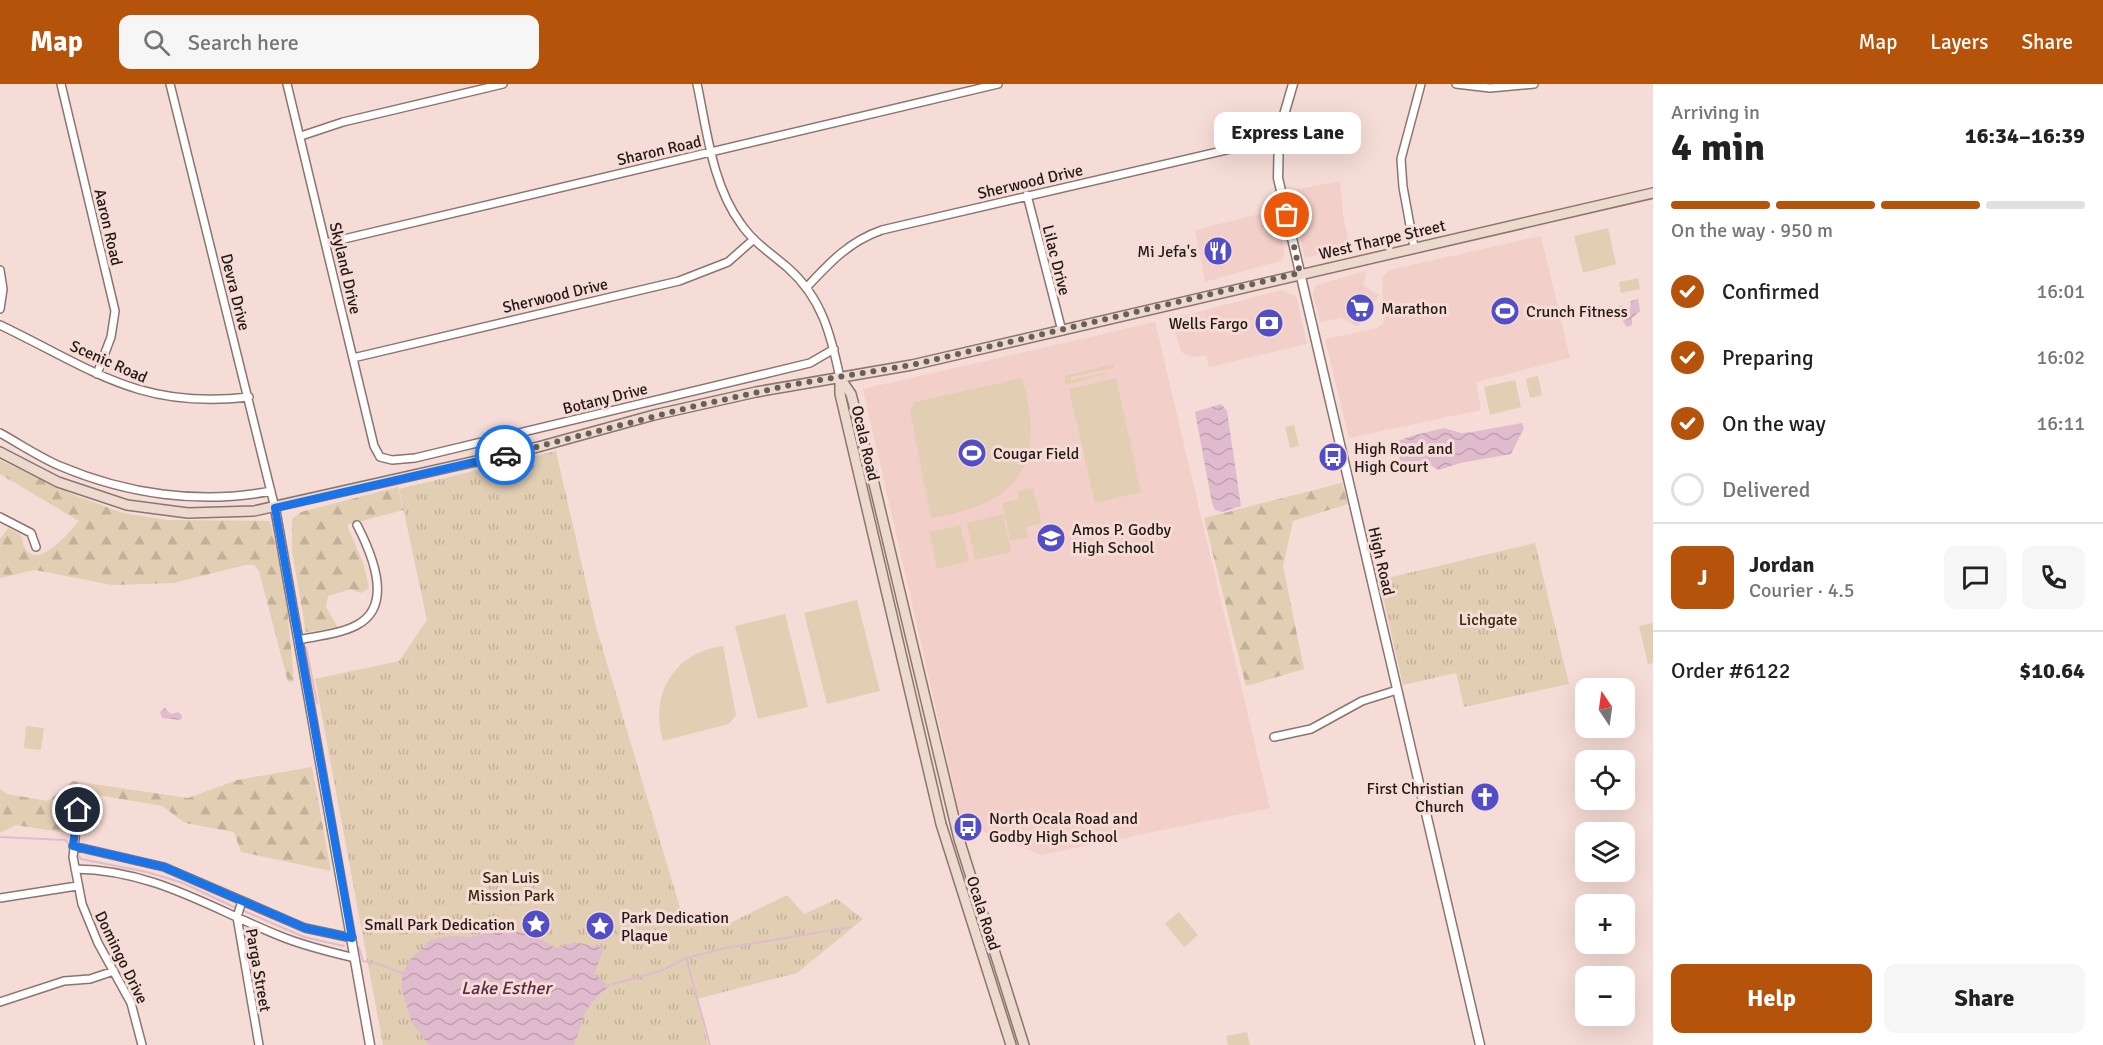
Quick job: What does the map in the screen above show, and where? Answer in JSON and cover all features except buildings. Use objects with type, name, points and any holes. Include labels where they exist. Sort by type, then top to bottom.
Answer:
[{"type":"main road","name":"West Tharpe Street","points":[[0,452],[58,482],[127,505],[188,513],[244,512],[275,508],[538,447],[665,413],[766,390],[912,365],[1300,273],[1653,193]]},
{"type":"main road","name":"Ocala Road","points":[[840,378],[851,394],[883,520],[940,767],[968,870],[1024,1045]]},
{"type":"main road","name":"Ocala Road","points":[[840,378],[840,394],[927,770],[954,867],[1011,1045]]},
{"type":"main road","points":[[870,523],[883,520]]},
{"type":"main road","points":[[924,753],[937,750]]},
{"type":"main road","points":[[927,770],[940,767]]},
{"type":"main road","points":[[954,867],[968,870]]},
{"type":"main road","points":[[981,954],[993,950]]},
{"type":"main road","points":[[985,966],[997,961]]},
{"type":"street","name":"Aaron Road","points":[[61,84],[116,311],[111,337],[97,374]]},
{"type":"street","name":"Devra Drive","points":[[171,84],[275,508]]},
{"type":"street","name":"Skyland Drive","points":[[287,84],[327,243],[374,447],[380,456]]},
{"type":"street","points":[[301,136],[343,122],[503,84]]},
{"type":"street","points":[[697,84],[712,151],[730,206],[754,239],[807,286],[823,315],[840,378]]},
{"type":"street","name":"Sharon Road","points":[[327,243],[998,84]]},
{"type":"street","name":"High Road","points":[[1293,84],[1278,138],[1278,178],[1480,1045]]},
{"type":"street","points":[[1414,247],[1403,187],[1401,159],[1420,84]]},
{"type":"street","points":[[1456,84],[1490,88],[1534,84]]},
{"type":"street","name":"Sherwood Drive","points":[[807,286],[844,249],[868,235],[1027,195],[1278,138]]},
{"type":"street","name":"Lilac Drive","points":[[1027,195],[1062,331]]},
{"type":"street","name":"Sherwood Drive","points":[[353,358],[689,278],[728,262],[754,239]]},
{"type":"street","points":[[0,270],[3,289],[0,309]]},
{"type":"street","name":"Scenic Road","points":[[0,325],[134,390],[176,399],[223,400],[249,397]]},
{"type":"street","name":"Botany Drive","points":[[380,456],[392,460],[415,458],[810,363],[834,349]]},
{"type":"street","points":[[0,433],[59,466],[111,484],[137,490],[193,497],[248,495],[270,491]]},
{"type":"street","points":[[275,508],[370,1045]]},
{"type":"street","points":[[0,517],[31,533],[36,547]]},
{"type":"street","points":[[298,640],[355,626],[367,618],[375,606],[378,587],[375,570],[368,546],[357,525]]},
{"type":"street","points":[[1274,737],[1311,729],[1362,701],[1397,690]]},
{"type":"street","name":"Domingo Drive","points":[[78,810],[73,846],[77,886],[87,920],[131,1003],[142,1045]]},
{"type":"street","points":[[73,846],[164,867],[305,928],[352,938]]},
{"type":"street","points":[[75,869],[156,881],[298,943],[355,958]]},
{"type":"street","points":[[0,898],[77,886]]},
{"type":"street","name":"Parga Street","points":[[242,901],[237,916],[259,1045]]},
{"type":"street","points":[[0,1002],[64,981],[90,979],[114,971]]},
{"type":"shaded area","points":[[1340,181],[1343,215],[1350,247],[1305,258],[1289,191]]},
{"type":"shaded area","points":[[1276,210],[1284,250],[1283,260],[1205,282],[1195,230]]},
{"type":"shaded area","points":[[1541,236],[1570,358],[1476,382],[1481,410],[1349,438],[1325,339],[1377,328],[1383,324],[1385,315],[1383,277],[1389,270]]},
{"type":"shaded area","points":[[1367,271],[1363,285],[1379,295],[1358,327],[1341,318],[1320,322],[1313,294],[1316,285]]},
{"type":"shaded area","points":[[1282,290],[1296,296],[1307,344],[1209,367],[1206,355],[1192,357],[1181,352],[1171,319]]},
{"type":"shaded area","name":"Amos P. Godby High School","points":[[1155,322],[1270,808],[1041,855],[962,823],[863,389]]},
{"type":"green space","points":[[1608,228],[1616,264],[1583,273],[1574,236]]},
{"type":"green space","points":[[1638,278],[1640,289],[1621,293],[1619,282]]},
{"type":"green space","points":[[1113,364],[1113,368],[1070,377],[1071,380],[1116,371],[1065,385],[1065,376]]},
{"type":"green space","points":[[1538,376],[1542,395],[1530,398],[1526,379]]},
{"type":"green space","name":"Cougar Field","points":[[1022,378],[1029,408],[1031,435],[1027,457],[1019,475],[1005,490],[986,502],[961,512],[931,518],[910,411],[915,402]]},
{"type":"green space","points":[[1116,378],[1141,492],[1095,503],[1069,389]]},
{"type":"green space","points":[[1515,380],[1521,407],[1490,415],[1484,387]]},
{"type":"green space","points":[[1294,425],[1299,446],[1290,448],[1285,427]]},
{"type":"green space","name":"San Luis Mission Park","points":[[556,451],[596,627],[681,911],[730,923],[787,895],[804,914],[837,899],[863,919],[797,973],[697,999],[708,1045],[383,1045],[315,679],[399,661],[427,620],[399,489]]},
{"type":"green space","points":[[0,460],[74,495],[123,513],[168,520],[270,521],[286,593],[294,681],[288,682],[259,571],[254,565],[245,565],[174,583],[112,585],[35,570],[0,578],[0,539],[8,528],[20,534],[27,551],[33,555],[55,546],[79,521],[0,474]]},
{"type":"green space","points":[[1342,483],[1348,504],[1293,521],[1283,566],[1304,669],[1246,686],[1204,518]]},
{"type":"green space","points":[[398,487],[403,510],[347,525],[364,565],[369,588],[361,593],[351,589],[328,596],[326,607],[338,628],[306,632],[292,551],[292,519],[301,512]]},
{"type":"green space","points":[[1033,488],[1042,523],[1026,527],[1028,537],[1011,541],[1002,503],[1019,499],[1017,491]]},
{"type":"green space","points":[[1003,514],[1011,552],[975,560],[967,523]]},
{"type":"green space","points":[[960,525],[969,561],[937,569],[929,532]]},
{"type":"green space","name":"Lichgate","points":[[1535,543],[1569,684],[1464,707],[1456,673],[1403,685],[1379,580]]},
{"type":"green space","points":[[857,600],[880,691],[827,704],[804,613]]},
{"type":"green space","points":[[785,614],[808,707],[758,719],[735,626]]},
{"type":"green space","points":[[1653,623],[1653,663],[1648,664],[1639,626]]},
{"type":"green space","points":[[723,646],[736,715],[729,724],[663,741],[660,708],[669,678],[691,657]]},
{"type":"green space","points":[[26,726],[44,728],[41,750],[24,748]]},
{"type":"green space","points":[[312,767],[331,871],[241,852],[234,832],[185,823],[162,806],[98,795],[84,805],[73,808],[66,833],[16,825],[0,833],[0,789],[7,794],[48,801],[73,781],[188,798],[237,780]]},
{"type":"green space","points":[[1179,912],[1198,935],[1184,947],[1165,924]]},
{"type":"green space","points":[[1247,1032],[1250,1045],[1228,1045],[1226,1036]]},
{"type":"water","points":[[1638,299],[1640,311],[1632,318],[1632,325],[1627,327],[1623,321],[1628,315],[1617,311],[1619,305],[1630,308],[1631,301]]},
{"type":"water","points":[[1221,404],[1227,411],[1241,506],[1222,512],[1215,510],[1212,503],[1195,412]]},
{"type":"water","points":[[1522,423],[1524,428],[1511,454],[1460,463],[1439,470],[1428,464],[1403,471],[1397,450],[1391,444],[1411,436],[1444,428],[1461,433]]},
{"type":"water","points":[[165,708],[171,714],[178,712],[182,715],[181,720],[162,718],[160,712]]},
{"type":"water","name":"Lake Esther","points":[[501,930],[530,935],[556,948],[574,942],[604,948],[594,974],[609,986],[589,1007],[574,1045],[429,1045],[411,1021],[402,989],[402,974],[411,959],[430,940],[451,936],[470,937]]},
{"type":"waterway","points":[[306,647],[317,703]]},
{"type":"waterway","points":[[0,837],[65,840],[68,843]]},
{"type":"waterway","points":[[78,855],[81,859],[147,872],[183,883],[234,907]]},
{"type":"waterway","points":[[242,910],[304,937],[344,946]]},
{"type":"waterway","points":[[606,986],[661,971],[686,958],[726,948],[850,927]]},
{"type":"waterway","points":[[359,948],[363,961],[379,964],[404,974]]},
{"type":"waterway","points":[[686,958],[710,1045]]},
{"type":"way so far","points":[[505,455],[654,415],[795,384],[912,365],[1111,320],[1300,273],[1287,215]]},
{"type":"place","name":"Express Lane","points":[[1287,215]]},
{"type":"place","name":"Mi Jefa's","points":[[1218,251]]},
{"type":"place","name":"Marathon","points":[[1360,308]]},
{"type":"place","name":"Crunch Fitness","points":[[1505,311]]},
{"type":"place","name":"Wells Fargo","points":[[1269,323]]},
{"type":"place","name":"Cougar Field","points":[[972,453]]},
{"type":"place","name":"High Road and High Court","points":[[1333,457]]},
{"type":"place","name":"Amos P. Godby High School","points":[[1051,538]]},
{"type":"place","name":"First Christian Church","points":[[1485,797]]},
{"type":"place","name":"North Ocala Road and Godby High School","points":[[968,827]]},
{"type":"place","name":"Small Park Dedication","points":[[536,924]]},
{"type":"place","name":"Park Dedication Plaque","points":[[600,926]]},
{"type":"route","points":[[78,810],[73,846],[164,867],[305,928],[352,938],[275,508],[505,455]]}]
